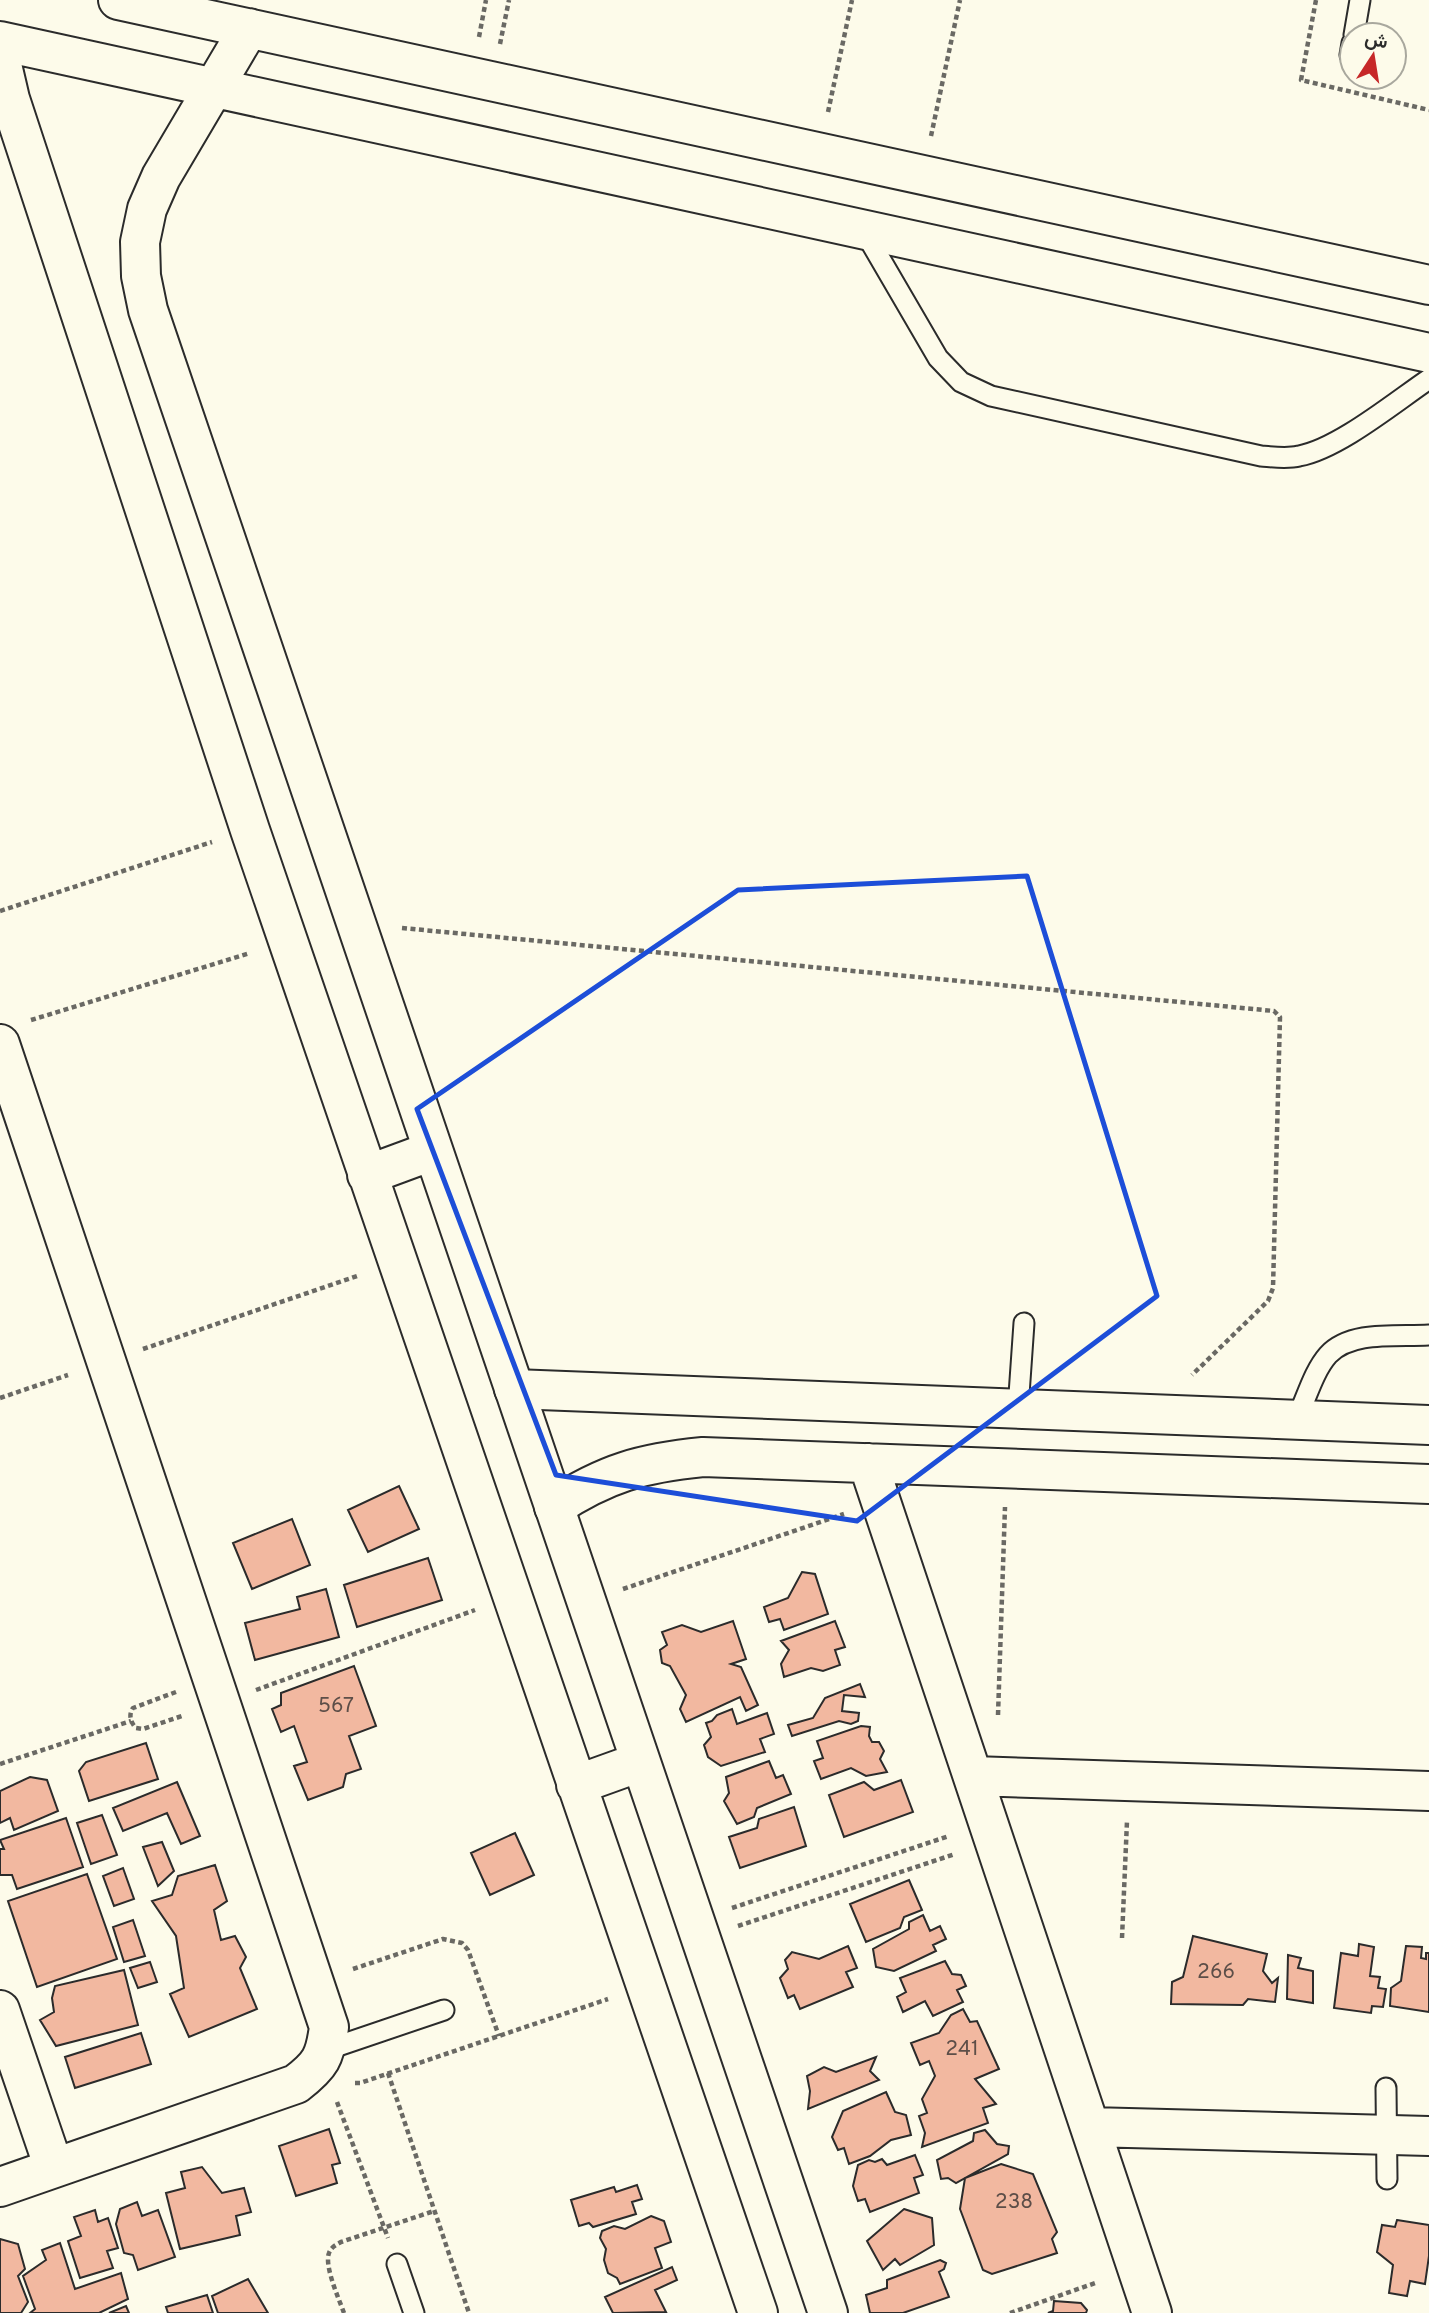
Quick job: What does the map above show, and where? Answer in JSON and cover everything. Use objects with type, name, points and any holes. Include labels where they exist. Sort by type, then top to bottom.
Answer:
[{"type":"street","points":[[118,0],[1429,285]]},
{"type":"street","points":[[249,28],[160,177],[147,209],[140,242],[141,276],[148,310],[828,2313]]},
{"type":"street","points":[[0,41],[1429,353]]},
{"type":"street","points":[[0,55],[10,99],[250,830],[758,2313]]},
{"type":"street","points":[[0,2187],[296,2084],[323,2066],[329,2027],[316,1981],[107,1361],[13,1033]]},
{"type":"street","points":[[367,1175],[432,1151]]},
{"type":"street","points":[[514,1390],[1429,1425]]},
{"type":"street","points":[[554,1507],[585,1486],[610,1476],[663,1461],[703,1457],[1429,1484]]},
{"type":"street","points":[[868,1463],[984,1776],[991,1832],[1152,2313]]},
{"type":"street","points":[[576,1785],[640,1762]]},
{"type":"street","points":[[984,1776],[1429,1791]]},
{"type":"street","points":[[0,2010],[54,2168]]},
{"type":"street","points":[[1090,2127],[1429,2136]]},
{"type":"lane","points":[[1356,21],[1360,0]]},
{"type":"lane","points":[[864,230],[938,358],[961,382],[991,396],[1279,458],[1297,457],[1332,444],[1429,379]]},
{"type":"lane","points":[[1018,1409],[1024,1323]]},
{"type":"lane","points":[[1296,1420],[1321,1367],[1338,1347],[1363,1339],[1429,1335]]},
{"type":"lane","points":[[323,2066],[444,2010]]},
{"type":"lane","points":[[1386,2088],[1387,2179]]},
{"type":"lane","points":[[397,2264],[414,2313]]},
{"type":"path","points":[[819,152],[852,0]]},
{"type":"path","points":[[923,175],[960,0]]},
{"type":"path","points":[[0,911],[250,830]]},
{"type":"path","points":[[356,924],[1278,1013],[1271,1295],[1268,1301],[1151,1414]]},
{"type":"path","points":[[13,1033],[288,942]]},
{"type":"path","points":[[0,1398],[397,1262]]},
{"type":"path","points":[[984,1776],[1006,1468]]},
{"type":"path","points":[[586,1601],[881,1502]]},
{"type":"path","points":[[218,1691],[143,1729],[136,1728],[131,1721],[133,1708],[218,1691],[512,1597]]},
{"type":"path","points":[[0,1764],[131,1721]]},
{"type":"path","points":[[1122,1938],[1128,1781]]},
{"type":"path","points":[[697,1930],[991,1832]]},
{"type":"path","points":[[697,1930],[991,1832]]},
{"type":"path","points":[[316,1981],[443,1939],[453,1939],[468,1950],[499,2036]]},
{"type":"path","points":[[323,2066],[344,2082],[360,2083],[646,1987]]},
{"type":"path","points":[[323,2066],[397,2264]]},
{"type":"path","points":[[388,2073],[468,2313]]},
{"type":"path","points":[[344,2313],[328,2264],[328,2254],[333,2247],[434,2211]]},
{"type":"path","points":[[1010,2313],[1137,2268]]},
{"type":"highlighted area","points":[[1027,876],[1157,1296],[857,1521],[556,1475],[417,1109],[738,890]]},
{"type":"building","points":[[399,1486],[419,1529],[368,1552],[348,1510]]},
{"type":"building","points":[[292,1519],[310,1565],[252,1589],[233,1543]]},
{"type":"building","points":[[428,1558],[442,1600],[357,1627],[344,1585]]},
{"type":"building","points":[[802,1572],[815,1574],[828,1614],[784,1630],[780,1619],[769,1622],[764,1607],[788,1598]]},
{"type":"building","points":[[326,1589],[339,1637],[255,1660],[245,1623],[300,1609],[297,1597]]},
{"type":"building","points":[[733,1621],[746,1659],[731,1664],[741,1667],[758,1705],[746,1711],[740,1697],[686,1722],[680,1709],[686,1695],[670,1666],[662,1663],[660,1650],[667,1645],[662,1632],[682,1625],[701,1632]]},
{"type":"building","points":[[835,1621],[845,1647],[835,1650],[840,1665],[823,1671],[811,1668],[784,1677],[781,1664],[789,1650],[781,1641]]},
{"type":"building","points":[[354,1666],[376,1726],[349,1736],[361,1769],[346,1774],[343,1787],[308,1800],[294,1766],[307,1762],[294,1726],[281,1732],[272,1709],[281,1705],[281,1693]]},
{"type":"building","points":[[860,1684],[865,1697],[844,1695],[842,1711],[859,1713],[858,1721],[851,1724],[839,1721],[792,1736],[788,1725],[813,1718],[825,1698]]},
{"type":"building","points":[[732,1709],[737,1724],[767,1713],[774,1734],[760,1739],[765,1752],[721,1766],[708,1757],[704,1745],[711,1737],[706,1723]]},
{"type":"building","points":[[861,1726],[870,1727],[869,1736],[872,1742],[879,1742],[884,1751],[880,1759],[887,1772],[866,1776],[851,1768],[821,1779],[814,1761],[823,1758],[817,1741]]},
{"type":"building","points":[[146,1743],[158,1779],[89,1801],[79,1771],[86,1762]]},
{"type":"building","points":[[769,1761],[776,1778],[783,1775],[791,1794],[757,1808],[754,1817],[737,1824],[724,1801],[729,1793],[726,1777]]},
{"type":"building","points":[[30,1777],[47,1780],[58,1811],[14,1830],[10,1818],[0,1823],[0,1791]]},
{"type":"building","points":[[901,1780],[913,1812],[844,1837],[829,1795],[864,1782],[874,1790]]},
{"type":"building","points":[[177,1782],[200,1836],[181,1844],[167,1813],[123,1831],[113,1808]]},
{"type":"building","points":[[794,1807],[806,1846],[740,1868],[729,1837],[757,1828],[759,1819]]},
{"type":"building","points":[[102,1815],[117,1855],[91,1864],[77,1823]]},
{"type":"building","points":[[66,1818],[83,1867],[17,1889],[12,1875],[0,1875],[0,1849],[4,1849],[0,1840]]},
{"type":"building","points":[[515,1833],[534,1875],[490,1895],[471,1853]]},
{"type":"building","points":[[162,1842],[174,1871],[158,1886],[143,1847]]},
{"type":"building","points":[[215,1865],[227,1901],[214,1910],[221,1940],[235,1936],[246,1957],[240,1968],[257,2009],[189,2037],[170,1994],[184,1988],[176,1936],[152,1901],[172,1895],[178,1876]]},
{"type":"building","points":[[123,1868],[134,1899],[114,1906],[103,1876]]},
{"type":"building","points":[[87,1874],[117,1959],[37,1987],[8,1901]]},
{"type":"building","points":[[909,1880],[922,1910],[904,1917],[900,1928],[866,1942],[850,1904]]},
{"type":"building","points":[[923,1915],[930,1931],[940,1926],[946,1939],[933,1945],[936,1951],[894,1971],[876,1967],[873,1949],[909,1929],[909,1922]]},
{"type":"building","points":[[133,1920],[145,1956],[124,1962],[113,1927]]},
{"type":"building","points":[[1193,1936],[1267,1954],[1263,1971],[1272,1983],[1278,1978],[1275,2002],[1248,1999],[1243,2005],[1171,2004],[1172,1982],[1183,1977]]},
{"type":"building","points":[[1359,1944],[1374,1947],[1370,1976],[1380,1977],[1378,1988],[1386,1989],[1383,2007],[1372,2006],[1371,2013],[1334,2008],[1341,1953],[1358,1956]]},
{"type":"building","points":[[848,1946],[857,1968],[846,1972],[853,1987],[800,2009],[794,1995],[788,1998],[780,1978],[788,1969],[785,1960],[792,1952],[819,1959]]},
{"type":"building","points":[[1406,1946],[1422,1947],[1421,1958],[1426,1959],[1426,1953],[1429,1953],[1429,2012],[1390,2006],[1391,1988],[1401,1981]]},
{"type":"building","points":[[1288,1955],[1301,1958],[1298,1968],[1313,1971],[1313,2003],[1287,1999]]},
{"type":"building","points":[[945,1961],[952,1974],[961,1975],[966,1986],[957,1990],[963,2002],[933,2016],[925,2001],[903,2012],[897,1997],[906,1992],[900,1978]]},
{"type":"building","points":[[150,1962],[157,1982],[138,1988],[130,1968]]},
{"type":"building","points":[[124,1970],[138,2025],[56,2046],[40,2020],[54,2012],[52,1998],[55,1986]]},
{"type":"building","points":[[963,2009],[970,2022],[977,2021],[999,2069],[975,2079],[996,2104],[983,2108],[988,2123],[922,2147],[925,2133],[919,2116],[927,2113],[922,2099],[935,2076],[929,2061],[920,2065],[911,2043],[939,2033],[951,2015]]},
{"type":"building","points":[[141,2033],[151,2064],[75,2088],[65,2057]]},
{"type":"building","points":[[876,2057],[870,2071],[879,2080],[808,2109],[810,2091],[807,2076],[824,2067],[836,2072]]},
{"type":"building","points":[[886,2092],[895,2112],[906,2115],[911,2135],[891,2140],[870,2156],[849,2164],[844,2148],[838,2150],[832,2137],[843,2111]]},
{"type":"building","points":[[329,2129],[340,2163],[332,2165],[337,2183],[296,2196],[279,2146]]},
{"type":"building","points":[[985,2130],[997,2144],[1009,2146],[1008,2154],[956,2183],[948,2178],[941,2179],[937,2160],[973,2141],[974,2133]]},
{"type":"building","points":[[915,2155],[923,2175],[914,2178],[919,2193],[870,2212],[865,2199],[858,2201],[853,2186],[858,2165],[869,2160],[875,2162],[882,2159],[887,2165]]},
{"type":"building","points":[[1001,2164],[1033,2174],[1057,2232],[1052,2239],[1057,2253],[992,2274],[983,2270],[960,2209],[965,2178]]},
{"type":"building","points":[[202,2167],[222,2193],[244,2188],[251,2212],[236,2216],[240,2235],[180,2249],[166,2193],[185,2188],[181,2172]]},
{"type":"building","points":[[637,2185],[642,2199],[632,2202],[636,2214],[593,2227],[589,2223],[579,2226],[571,2200],[614,2187],[616,2192]]},
{"type":"building","points":[[137,2202],[142,2216],[158,2210],[175,2257],[138,2270],[133,2255],[124,2253],[116,2224],[120,2209]]},
{"type":"building","points":[[904,2209],[932,2218],[934,2245],[900,2265],[895,2259],[883,2270],[867,2241]]},
{"type":"building","points":[[95,2210],[98,2222],[108,2218],[118,2248],[107,2251],[113,2268],[80,2278],[68,2241],[81,2236],[74,2217]]},
{"type":"building","points":[[651,2216],[664,2221],[671,2242],[655,2248],[662,2268],[620,2284],[617,2278],[608,2273],[604,2260],[606,2249],[600,2238],[602,2231],[614,2226],[625,2229]]},
{"type":"building","points":[[1397,2220],[1429,2225],[1425,2284],[1410,2281],[1407,2296],[1389,2293],[1393,2265],[1377,2252],[1382,2225],[1395,2227]]},
{"type":"building","points":[[0,2239],[18,2244],[25,2269],[18,2276],[28,2302],[21,2313],[0,2313]]},
{"type":"building","points":[[60,2243],[75,2289],[121,2273],[128,2299],[99,2313],[30,2313],[35,2309],[23,2276],[46,2260],[42,2250]]},
{"type":"building","points":[[940,2260],[946,2263],[944,2269],[939,2272],[949,2297],[903,2313],[870,2313],[866,2295],[887,2288],[887,2280]]},
{"type":"building","points":[[672,2267],[677,2280],[655,2290],[666,2312],[613,2313],[605,2297]]},
{"type":"building","points":[[248,2279],[268,2313],[218,2313],[212,2296]]},
{"type":"building","points":[[207,2295],[213,2313],[168,2313],[166,2307]]},
{"type":"building","points":[[1054,2301],[1081,2303],[1087,2310],[1086,2313],[1048,2313],[1053,2311]]},
{"type":"building","points":[[126,2306],[129,2313],[109,2313]]}]
